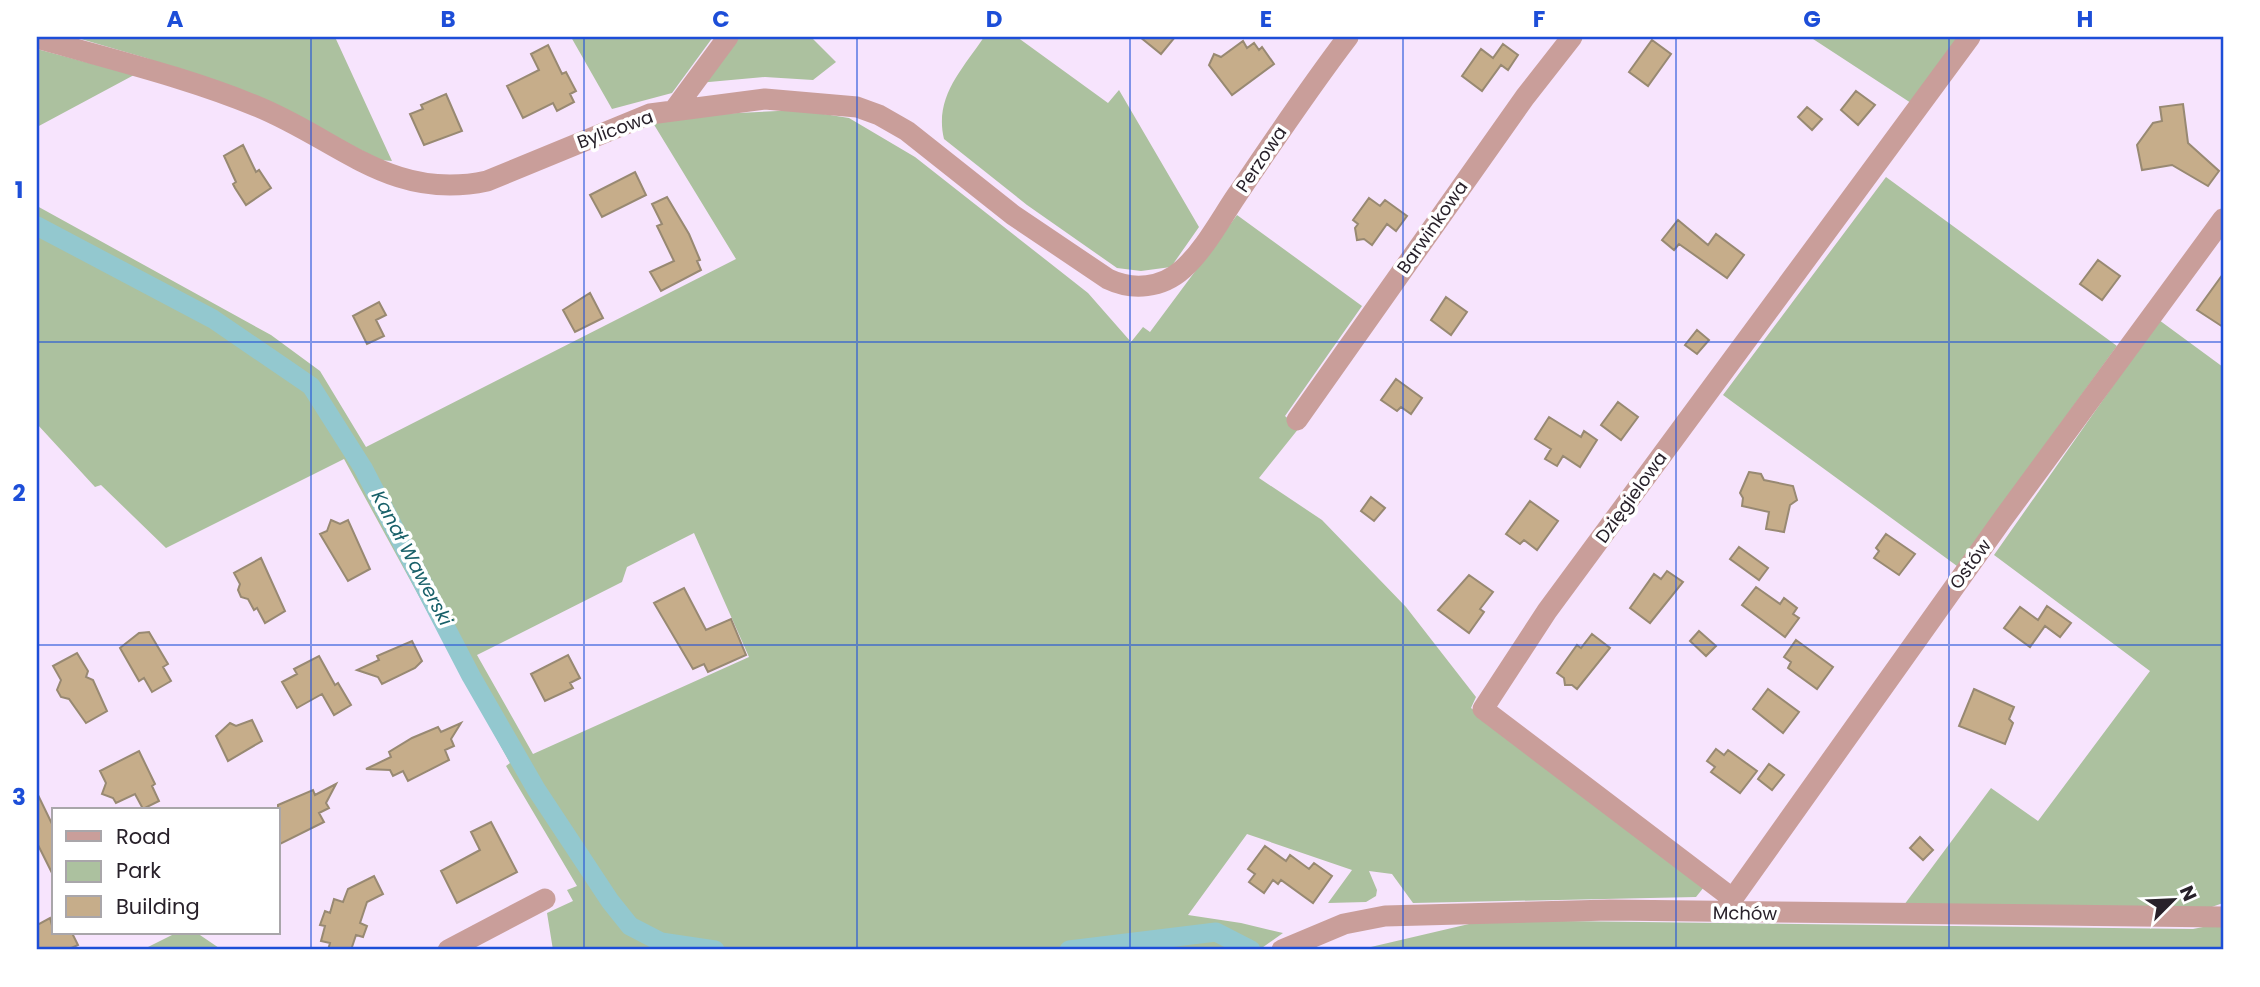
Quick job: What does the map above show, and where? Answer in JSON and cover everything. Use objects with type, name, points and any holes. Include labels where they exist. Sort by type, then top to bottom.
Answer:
[{"type":"street","points":[[674,110],[728,37]]},
{"type":"street","name":"Perzowa","points":[[1171,277],[1203,246],[1302,97],[1348,37]]},
{"type":"street","name":"Barwinkowa","points":[[1297,420],[1509,120],[1572,37]]},
{"type":"street","name":"Dzięgielowa","points":[[1727,905],[1483,709],[1547,611],[1970,37]]},
{"type":"street","name":"Bylicowa","points":[[37,38],[257,106],[372,167],[437,187],[460,187],[487,181],[636,118],[674,110],[765,99],[857,107],[907,131],[1013,215],[1108,279],[1124,286],[1141,287],[1171,277]]},
{"type":"street","name":"Ostów","points":[[1727,905],[2001,520],[2223,219]]},
{"type":"street","points":[[448,950],[545,900]]},
{"type":"street","name":"Mchów","points":[[1282,950],[1344,924],[1385,916],[1727,905],[2219,916]]},
{"type":"green space","points":[[74,37],[335,37],[392,161],[380,160],[283,110],[146,58]]},
{"type":"green space","points":[[571,37],[713,37],[672,93],[612,109]]},
{"type":"green space","points":[[735,37],[811,37],[836,62],[813,80],[765,77],[698,83]]},
{"type":"green space","points":[[984,37],[1017,37],[1108,103],[1119,90],[1199,227],[1171,267],[1141,271],[1117,268],[1027,205],[944,139],[942,124],[946,97]]},
{"type":"green space","points":[[1810,37],[1960,37],[1911,103]]},
{"type":"green space","points":[[37,49],[134,75],[37,127]]},
{"type":"green space","points":[[799,110],[849,118],[915,157],[1088,293],[1131,342],[1143,327],[1150,332],[1237,215],[1362,306],[1285,416],[1299,428],[1259,478],[1322,520],[1406,607],[1476,697],[1471,708],[1704,887],[1696,897],[1413,903],[1392,874],[1369,871],[1377,890],[1376,896],[1366,902],[1328,903],[1352,870],[1247,834],[1188,915],[1283,933],[1259,950],[553,950],[547,913],[573,901],[567,890],[577,886],[506,766],[510,763],[344,459],[166,548],[101,485],[95,487],[37,424],[37,206],[271,335],[320,371],[366,447],[736,259],[653,123],[696,115]],"holes":[[[694,533],[749,657],[533,754],[477,655],[622,582],[627,567]]]},
{"type":"green space","points":[[1886,177],[2117,346],[1957,566],[1723,395]]},
{"type":"green space","points":[[2159,320],[2223,367],[2223,903],[2209,908],[1904,905],[1991,788],[2038,821],[2150,671],[1994,555]]},
{"type":"green space","points":[[1486,920],[2193,929],[2223,923],[2223,950],[1358,950]]},
{"type":"green space","points":[[174,934],[198,934],[222,950],[142,950]]},
{"type":"building","points":[[1140,37],[1175,37],[1161,54]]},
{"type":"building","points":[[1652,40],[1671,54],[1648,86],[1629,72]]},
{"type":"building","points":[[1243,41],[1247,48],[1254,43],[1259,50],[1262,47],[1274,64],[1232,95],[1209,65],[1214,54],[1221,57]]},
{"type":"building","points":[[1503,44],[1518,55],[1508,70],[1501,65],[1482,91],[1462,76],[1481,49],[1493,58]]},
{"type":"building","points":[[548,45],[562,74],[566,72],[576,91],[570,94],[574,102],[557,111],[553,103],[523,118],[507,86],[539,70],[531,54]]},
{"type":"building","points":[[1856,91],[1875,105],[1858,125],[1841,110]]},
{"type":"building","points":[[446,94],[462,131],[424,145],[410,114],[423,109],[421,105]]},
{"type":"building","points":[[2183,104],[2188,143],[2219,171],[2208,186],[2172,165],[2142,170],[2137,145],[2153,123],[2162,121],[2160,107]]},
{"type":"building","points":[[1807,107],[1822,119],[1812,130],[1798,117]]},
{"type":"building","points":[[243,145],[256,172],[259,170],[271,188],[246,205],[233,184],[236,182],[224,156]]},
{"type":"building","points":[[635,172],[646,195],[602,217],[590,195]]},
{"type":"building","points":[[667,197],[689,234],[700,260],[697,261],[701,270],[661,291],[650,272],[674,261],[657,226],[662,224],[652,204]]},
{"type":"building","points":[[1369,198],[1380,206],[1385,200],[1407,216],[1396,231],[1387,224],[1372,245],[1364,239],[1357,240],[1355,228],[1358,224],[1353,220]]},
{"type":"building","points":[[1678,220],[1708,245],[1716,234],[1744,255],[1727,278],[1679,244],[1674,250],[1662,240]]},
{"type":"building","points":[[2098,260],[2120,276],[2102,300],[2080,284]]},
{"type":"building","points":[[2223,274],[2223,327],[2197,310]]},
{"type":"building","points":[[590,293],[603,318],[575,332],[563,310]]},
{"type":"building","points":[[1446,297],[1467,312],[1451,335],[1431,320]]},
{"type":"building","points":[[379,302],[386,315],[376,320],[384,336],[367,344],[353,316]]},
{"type":"building","points":[[1697,330],[1709,340],[1697,354],[1685,345]]},
{"type":"building","points":[[1396,379],[1422,398],[1411,414],[1401,407],[1397,411],[1381,400]]},
{"type":"building","points":[[1618,402],[1638,417],[1621,440],[1601,425]]},
{"type":"building","points":[[1549,417],[1581,437],[1584,431],[1597,440],[1580,467],[1563,456],[1557,466],[1545,459],[1551,449],[1535,439]]},
{"type":"building","points":[[1749,472],[1761,474],[1764,480],[1793,486],[1797,500],[1790,505],[1784,532],[1766,529],[1769,512],[1742,506],[1743,498],[1740,493]]},
{"type":"building","points":[[1371,497],[1385,508],[1374,521],[1361,511]]},
{"type":"building","points":[[1530,501],[1558,521],[1537,550],[1524,540],[1520,544],[1506,534]]},
{"type":"building","points":[[331,520],[340,524],[348,520],[370,569],[348,581],[320,534],[327,531]]},
{"type":"building","points":[[1886,534],[1915,554],[1899,575],[1874,558],[1879,551],[1876,548]]},
{"type":"building","points":[[1739,547],[1768,568],[1759,580],[1730,559]]},
{"type":"building","points":[[261,558],[285,611],[265,623],[257,608],[254,610],[248,599],[241,597],[238,590],[240,584],[234,573]]},
{"type":"building","points":[[1667,571],[1683,582],[1650,623],[1630,608],[1654,574],[1661,579]]},
{"type":"building","points":[[1469,575],[1493,592],[1480,609],[1484,612],[1469,633],[1438,610]]},
{"type":"building","points":[[1756,587],[1780,604],[1784,598],[1797,608],[1793,614],[1799,618],[1785,637],[1742,605]]},
{"type":"building","points":[[684,588],[706,630],[731,619],[746,655],[708,672],[704,664],[693,669],[654,603]]},
{"type":"building","points":[[2047,606],[2071,623],[2060,637],[2045,626],[2030,647],[2004,628],[2020,607],[2038,620]]},
{"type":"building","points":[[1699,631],[1716,646],[1706,656],[1690,641]]},
{"type":"building","points":[[149,632],[168,664],[163,667],[171,681],[152,692],[144,678],[139,681],[120,648],[139,633]]},
{"type":"building","points":[[1592,634],[1610,648],[1577,689],[1572,685],[1565,685],[1564,678],[1557,673],[1577,645],[1581,648]]},
{"type":"building","points":[[1796,640],[1833,667],[1817,689],[1788,668],[1791,662],[1784,657]]},
{"type":"building","points":[[412,641],[422,661],[415,668],[382,684],[378,677],[357,670],[379,660],[377,656]]},
{"type":"building","points":[[77,653],[88,671],[86,677],[93,680],[107,711],[86,723],[69,699],[61,697],[57,690],[61,680],[53,666]]},
{"type":"building","points":[[568,655],[580,678],[570,683],[573,688],[545,701],[531,674]]},
{"type":"building","points":[[319,656],[335,685],[338,683],[351,705],[334,715],[322,694],[297,708],[282,682],[297,674],[294,669]]},
{"type":"building","points":[[1768,689],[1799,712],[1783,733],[1753,709]]},
{"type":"building","points":[[1974,689],[2014,707],[2009,719],[2013,723],[2005,744],[1959,726]]},
{"type":"building","points":[[252,720],[262,741],[228,761],[216,736],[230,723],[236,726]]},
{"type":"building","points":[[461,723],[451,739],[454,746],[445,750],[449,760],[408,781],[403,771],[393,776],[390,770],[366,769],[391,757],[389,752],[412,738],[438,727],[441,732]]},
{"type":"building","points":[[1716,749],[1724,755],[1728,750],[1757,771],[1740,793],[1711,772],[1715,767],[1707,761]]},
{"type":"building","points":[[139,751],[155,784],[152,786],[159,801],[142,808],[135,794],[116,803],[113,798],[102,794],[106,783],[100,771]]},
{"type":"building","points":[[1769,764],[1784,775],[1772,790],[1758,779]]},
{"type":"building","points":[[336,784],[326,803],[329,808],[319,813],[324,822],[280,844],[278,805],[313,790],[315,795]]},
{"type":"building","points":[[37,793],[52,824],[52,873],[37,843]]},
{"type":"building","points":[[491,822],[517,872],[457,903],[441,871],[480,850],[471,832]]},
{"type":"building","points":[[1920,837],[1933,850],[1923,860],[1910,848]]},
{"type":"building","points":[[1265,846],[1286,861],[1290,855],[1309,869],[1314,863],[1332,876],[1313,903],[1281,880],[1278,884],[1273,880],[1264,893],[1249,882],[1255,874],[1248,869]]},
{"type":"building","points":[[374,876],[383,894],[367,902],[360,923],[367,926],[363,937],[356,935],[351,950],[328,950],[330,943],[321,941],[325,926],[320,925],[325,911],[330,913],[334,899],[343,902],[348,889]]},
{"type":"building","points":[[50,918],[52,934],[72,934],[78,945],[67,950],[37,950],[37,925]]},
{"type":"waterway","name":"Kanał Wawerski","points":[[37,226],[213,319],[311,386],[363,468],[471,676],[536,789],[610,901],[630,926],[661,942],[715,950]]},
{"type":"waterway","name":"Kanał Wawerski","points":[[1069,950],[1216,932],[1251,950]]}]
